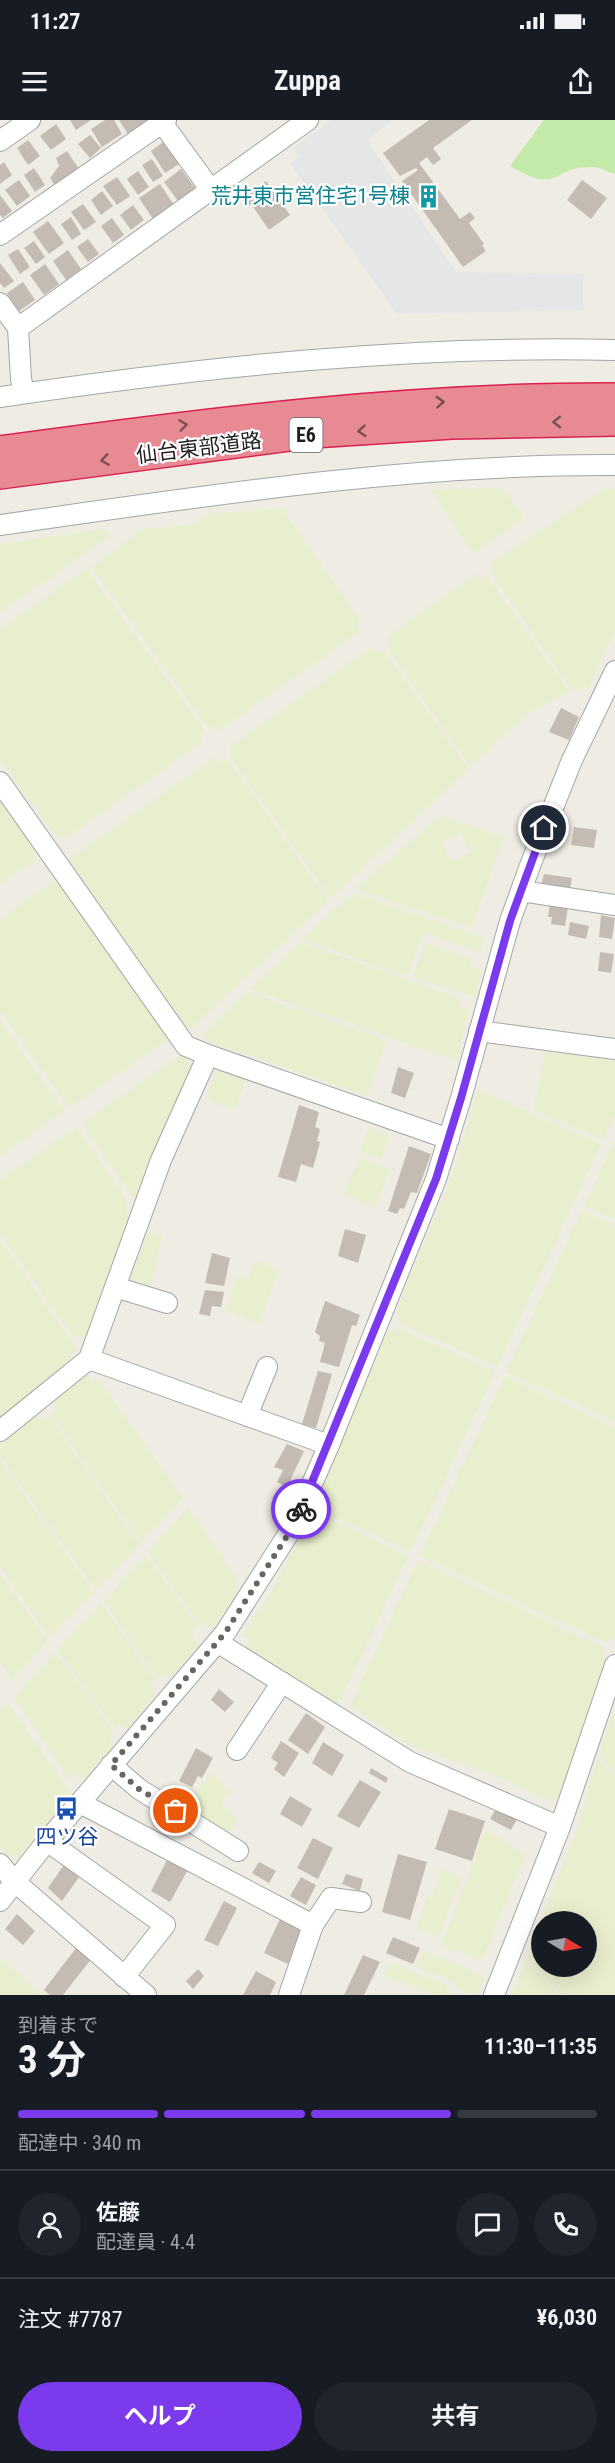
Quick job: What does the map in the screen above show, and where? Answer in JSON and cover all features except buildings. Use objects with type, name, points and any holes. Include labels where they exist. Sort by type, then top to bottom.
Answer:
[{"type":"highway","name":"仙台東部道路","points":[[0,450],[191,424],[312,411],[452,401],[615,397]]},
{"type":"highway","name":"仙台東部道路","points":[[0,474],[313,434],[452,425],[615,422]]},
{"type":"street","points":[[18,328],[308,120]]},
{"type":"street","points":[[0,235],[163,121],[211,190]]},
{"type":"street","points":[[0,303],[18,328],[24,393]]},
{"type":"street","points":[[0,397],[279,362],[468,352],[615,350]]},
{"type":"street","points":[[0,525],[240,491],[465,469],[615,465]]},
{"type":"street","points":[[0,1901],[47,1841],[217,1642],[294,1525],[329,1445],[449,1139],[521,891],[572,760],[615,671]]},
{"type":"street","points":[[0,782],[186,1046],[449,1139]]},
{"type":"street","points":[[521,891],[615,905]]},
{"type":"street","points":[[479,1032],[615,1049]]},
{"type":"street","points":[[0,1431],[89,1359],[161,1160],[208,1055]]},
{"type":"street","points":[[115,1287],[167,1303]]},
{"type":"street","points":[[89,1359],[329,1445]]},
{"type":"street","points":[[248,1416],[267,1367]]},
{"type":"street","points":[[217,1642],[410,1762],[560,1827]]},
{"type":"street","points":[[494,1995],[560,1827],[615,1665]]},
{"type":"street","points":[[237,1750],[282,1682]]},
{"type":"street","points":[[111,1765],[139,1789],[238,1851]]},
{"type":"street","points":[[80,1803],[313,1925]]},
{"type":"street","points":[[47,1841],[165,1925],[124,1977]]},
{"type":"street","points":[[0,1864],[14,1881],[146,1995]]},
{"type":"street","points":[[289,1995],[313,1925],[331,1898],[361,1902]]},
{"type":"green space","points":[[544,120],[615,120],[615,174],[592,167],[579,168],[548,179],[539,179],[510,166]]},
{"type":"green space","points":[[608,487],[615,489],[615,631],[588,688],[573,691],[490,572],[495,568],[492,562]]},
{"type":"green space","points":[[503,488],[524,518],[473,554],[430,489]]},
{"type":"green space","points":[[281,508],[361,621],[356,625],[360,631],[218,731],[215,725],[209,729],[91,567],[142,529],[191,524],[210,514]]},
{"type":"green space","points":[[105,529],[110,536],[0,612],[0,544]]},
{"type":"green space","points":[[86,569],[205,731],[199,736],[202,742],[63,840],[59,835],[55,836],[0,760],[0,629]]},
{"type":"green space","points":[[476,574],[481,578],[486,575],[569,692],[527,714],[471,767],[386,646],[389,642],[387,636]]},
{"type":"green space","points":[[370,648],[376,653],[383,650],[468,769],[331,898],[229,755],[232,752],[229,747]]},
{"type":"green space","points":[[215,757],[220,762],[227,759],[328,901],[190,1029],[184,1026],[68,860]]},
{"type":"green space","points":[[0,800],[36,848],[33,852],[37,858],[0,884]]},
{"type":"green space","points":[[440,816],[504,837],[471,928],[355,889]],"holes":[[[461,834],[470,853],[450,861],[442,842]]]},
{"type":"green space","points":[[57,879],[169,1038],[69,1108],[0,1011],[0,919]]},
{"type":"green space","points":[[353,893],[485,938],[480,952],[423,933],[407,976],[301,939]]},
{"type":"green space","points":[[299,942],[460,998],[458,1006],[469,1010],[457,1061],[250,989]]},
{"type":"green space","points":[[425,943],[471,959],[470,965],[482,971],[475,997],[412,977]]},
{"type":"green space","points":[[247,992],[386,1040],[367,1096],[206,1041],[205,1034]]},
{"type":"green space","points":[[0,1021],[64,1111],[0,1156]]},
{"type":"green space","points":[[546,1050],[615,1061],[615,1115],[603,1140],[533,1110]]},
{"type":"green space","points":[[183,1053],[190,1065],[190,1072],[137,1204],[82,1123]]},
{"type":"green space","points":[[219,1066],[247,1076],[234,1110],[205,1099]]},
{"type":"green space","points":[[478,1090],[601,1144],[497,1367],[398,1322],[401,1316],[395,1313],[452,1177]]},
{"type":"green space","points":[[76,1127],[128,1203],[124,1207],[129,1217],[85,1336],[74,1338],[0,1233],[0,1180]]},
{"type":"green space","points":[[369,1127],[389,1136],[380,1160],[360,1151]]},
{"type":"green space","points":[[615,1140],[615,1220],[584,1206]]},
{"type":"green space","points":[[359,1157],[390,1169],[375,1207],[344,1195]]},
{"type":"green space","points":[[582,1210],[615,1226],[615,1422],[506,1372]]},
{"type":"green space","points":[[149,1231],[162,1236],[149,1291],[129,1284]]},
{"type":"green space","points":[[0,1241],[77,1350],[71,1354],[75,1361],[0,1420]]},
{"type":"green space","points":[[255,1260],[279,1269],[259,1324],[225,1310],[238,1275],[248,1278]]},
{"type":"green space","points":[[396,1327],[495,1372],[410,1552],[312,1507],[388,1330],[394,1332]]},
{"type":"green space","points":[[87,1375],[92,1382],[98,1379],[183,1498],[141,1542],[50,1414],[56,1409],[52,1403]]},
{"type":"green space","points":[[505,1376],[615,1428],[615,1640],[610,1638],[607,1644],[420,1556]]},
{"type":"green space","points":[[36,1416],[40,1420],[48,1416],[139,1545],[96,1590],[0,1456],[0,1444]]},
{"type":"green space","points":[[0,1461],[93,1593],[50,1638],[0,1566]]},
{"type":"green space","points":[[188,1507],[238,1580],[237,1594],[213,1628],[201,1625],[147,1553]]},
{"type":"green space","points":[[317,1513],[408,1556],[338,1705],[245,1648],[249,1640],[242,1636],[267,1599],[309,1520],[314,1520]]},
{"type":"green space","points":[[145,1556],[197,1624],[192,1632],[198,1645],[170,1678],[161,1674],[157,1678],[104,1601]]},
{"type":"green space","points":[[418,1560],[604,1648],[602,1655],[606,1659],[561,1797],[556,1796],[553,1802],[494,1775],[407,1744],[350,1706]]},
{"type":"green space","points":[[0,1574],[47,1641],[12,1680],[0,1663]]},
{"type":"green space","points":[[101,1603],[154,1680],[151,1684],[155,1695],[127,1730],[119,1724],[115,1728],[57,1650]]},
{"type":"green space","points":[[55,1653],[113,1731],[109,1735],[113,1745],[84,1779],[74,1774],[69,1779],[14,1698]]},
{"type":"green space","points":[[7,1702],[71,1794],[17,1858],[9,1857],[0,1846],[0,1711]]},
{"type":"green space","points":[[615,1707],[615,1772],[599,1756]]},
{"type":"green space","points":[[598,1759],[615,1776],[615,1995],[563,1995],[545,1977],[597,1977],[597,1911],[545,1911],[576,1830]]},
{"type":"green space","points":[[211,1773],[231,1792],[221,1803],[238,1820],[231,1830],[223,1832],[182,1808]]},
{"type":"green space","points":[[485,1830],[525,1854],[482,1960],[441,1946]]},
{"type":"green space","points":[[442,1870],[461,1877],[439,1936],[416,1927],[428,1896],[432,1897]]},
{"type":"green space","points":[[531,1948],[531,1962],[527,1958]]},
{"type":"green space","points":[[421,1951],[460,1965],[484,1978],[477,1995],[469,1995],[446,1979],[415,1967]]},
{"type":"green space","points":[[0,1958],[42,1995],[0,1995]]},
{"type":"green space","points":[[526,1961],[531,1966],[531,1977],[542,1977],[559,1995],[512,1995]]},
{"type":"green space","points":[[389,1962],[443,1983],[450,1995],[436,1995],[383,1976]]},
{"type":"shaded area","points":[[331,120],[394,120],[367,140],[456,272],[583,274],[583,310],[397,314],[290,163],[300,157],[293,148]]},
{"type":"way so far","points":[[176,1811],[139,1789],[111,1765],[225,1633],[294,1525],[301,1509]]},
{"type":"place","name":"荒井東市営住宅1号棟","points":[[428,196]]},
{"type":"place","name":"四ツ谷","points":[[67,1809]]},
{"type":"route","points":[[301,1509],[436,1179],[510,921],[544,828]]}]
